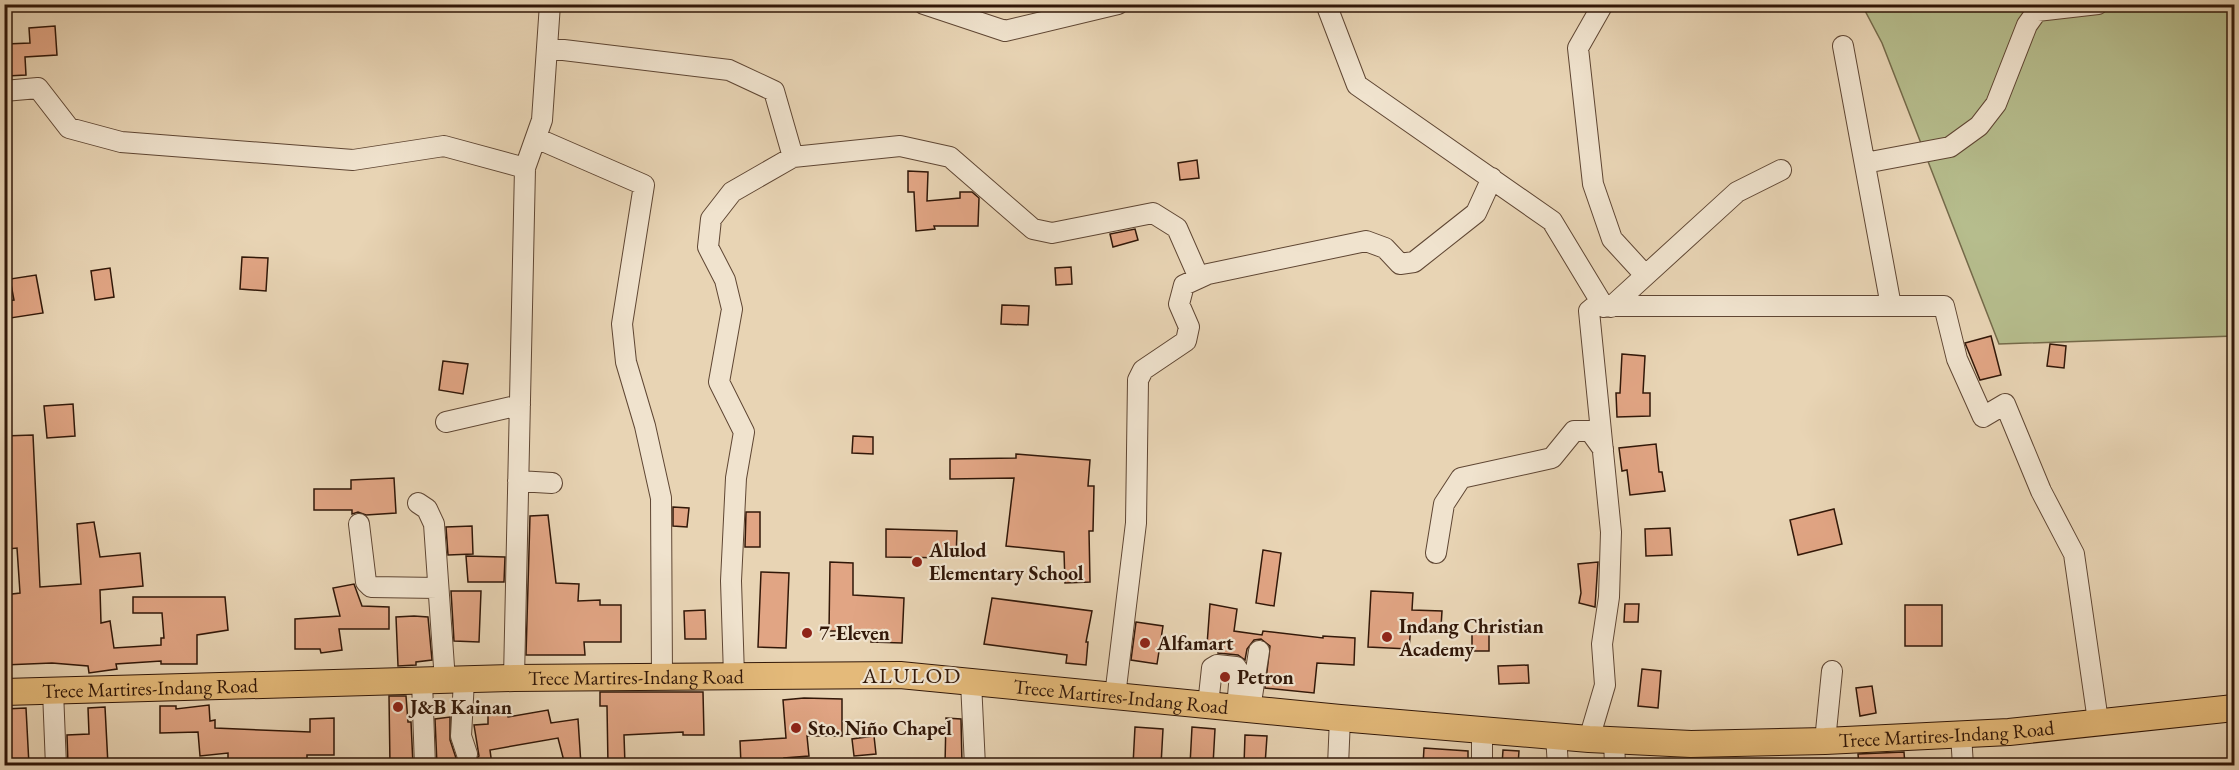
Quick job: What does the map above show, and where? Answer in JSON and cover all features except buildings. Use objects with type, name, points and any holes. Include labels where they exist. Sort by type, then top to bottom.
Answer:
[{"type":"main road","name":"Trece Martires-Indang Road","points":[[4,692],[514,678],[900,675],[1243,709],[1589,739],[1614,753],[1691,744],[1825,741],[2009,732],[2235,708]]},
{"type":"street","points":[[514,678],[525,168],[542,120],[550,4]]},
{"type":"street","points":[[924,4],[1005,31],[1119,4]]},
{"type":"street","points":[[1326,4],[1357,85],[1552,221],[1607,307]]},
{"type":"street","points":[[1603,4],[1578,48],[1593,184],[1612,239],[1645,275]]},
{"type":"street","points":[[1865,163],[1950,147],[1979,126],[1996,104],[2026,25],[2037,11],[2098,4]]},
{"type":"street","points":[[1843,45],[1891,306]]},
{"type":"street","points":[[547,48],[729,70],[774,91],[793,157]]},
{"type":"street","points":[[4,91],[38,88],[69,128],[122,142],[353,160],[444,146],[525,168]]},
{"type":"street","points":[[536,138],[644,185],[622,324],[626,362],[645,426],[661,498],[662,677]]},
{"type":"street","points":[[734,676],[731,581],[736,478],[744,432],[720,382],[732,309],[725,280],[708,247],[711,219],[732,192],[793,157],[900,146],[950,157],[1033,228],[1052,233],[1153,213],[1177,228],[1199,278]]},
{"type":"street","points":[[1607,307],[1737,192],[1781,171]]},
{"type":"street","points":[[1115,696],[1136,523],[1138,380],[1143,370],[1186,342],[1189,327],[1179,304],[1185,285],[1208,274],[1366,241],[1385,248],[1401,264],[1414,262],[1476,213],[1492,178]]},
{"type":"street","points":[[1589,739],[1605,686],[1602,644],[1609,597],[1611,532],[1589,311],[1595,306],[1944,306],[1957,359],[1983,417],[2005,404],[2041,492],[2074,554],[2098,721]]},
{"type":"street","points":[[446,422],[520,405]]},
{"type":"street","points":[[1436,553],[1444,504],[1461,478],[1552,458],[1574,431],[1590,431],[1603,449]]},
{"type":"street","points":[[518,481],[552,483]]},
{"type":"street","points":[[417,503],[428,509],[434,524],[444,681],[467,754]]},
{"type":"street","points":[[359,524],[366,582],[371,587],[438,588]]},
{"type":"street","points":[[1243,709],[1259,651]]},
{"type":"street","points":[[1208,705],[1212,668],[1216,665],[1236,667],[1240,673],[1243,709]]},
{"type":"street","points":[[1825,741],[1832,671]]},
{"type":"street","points":[[424,765],[444,681]]},
{"type":"street","points":[[971,682],[975,765]]},
{"type":"street","points":[[53,691],[56,765]]},
{"type":"street","points":[[1338,765],[1340,718]]},
{"type":"street","points":[[1482,730],[1482,765]]},
{"type":"street","points":[[1961,734],[1964,765]]},
{"type":"street","points":[[1556,736],[1558,765]]},
{"type":"green space","points":[[1862,5],[2234,5],[2234,336],[1999,344],[1882,43]]},
{"type":"place","name":"Alulod Elementary School","points":[[917,562]]},
{"type":"place","name":"7-Eleven","points":[[807,633]]},
{"type":"place","name":"Indang Christian Academy","points":[[1387,637]]},
{"type":"place","name":"Alfamart","points":[[1145,643]]},
{"type":"place","name":"Petron","points":[[1225,677]]},
{"type":"place","name":"J&B Kainan","points":[[398,707]]},
{"type":"place","name":"Sto. Niño Chapel","points":[[796,728]]},
{"type":"district","name":"ALULOD","points":[[912,675]]}]
